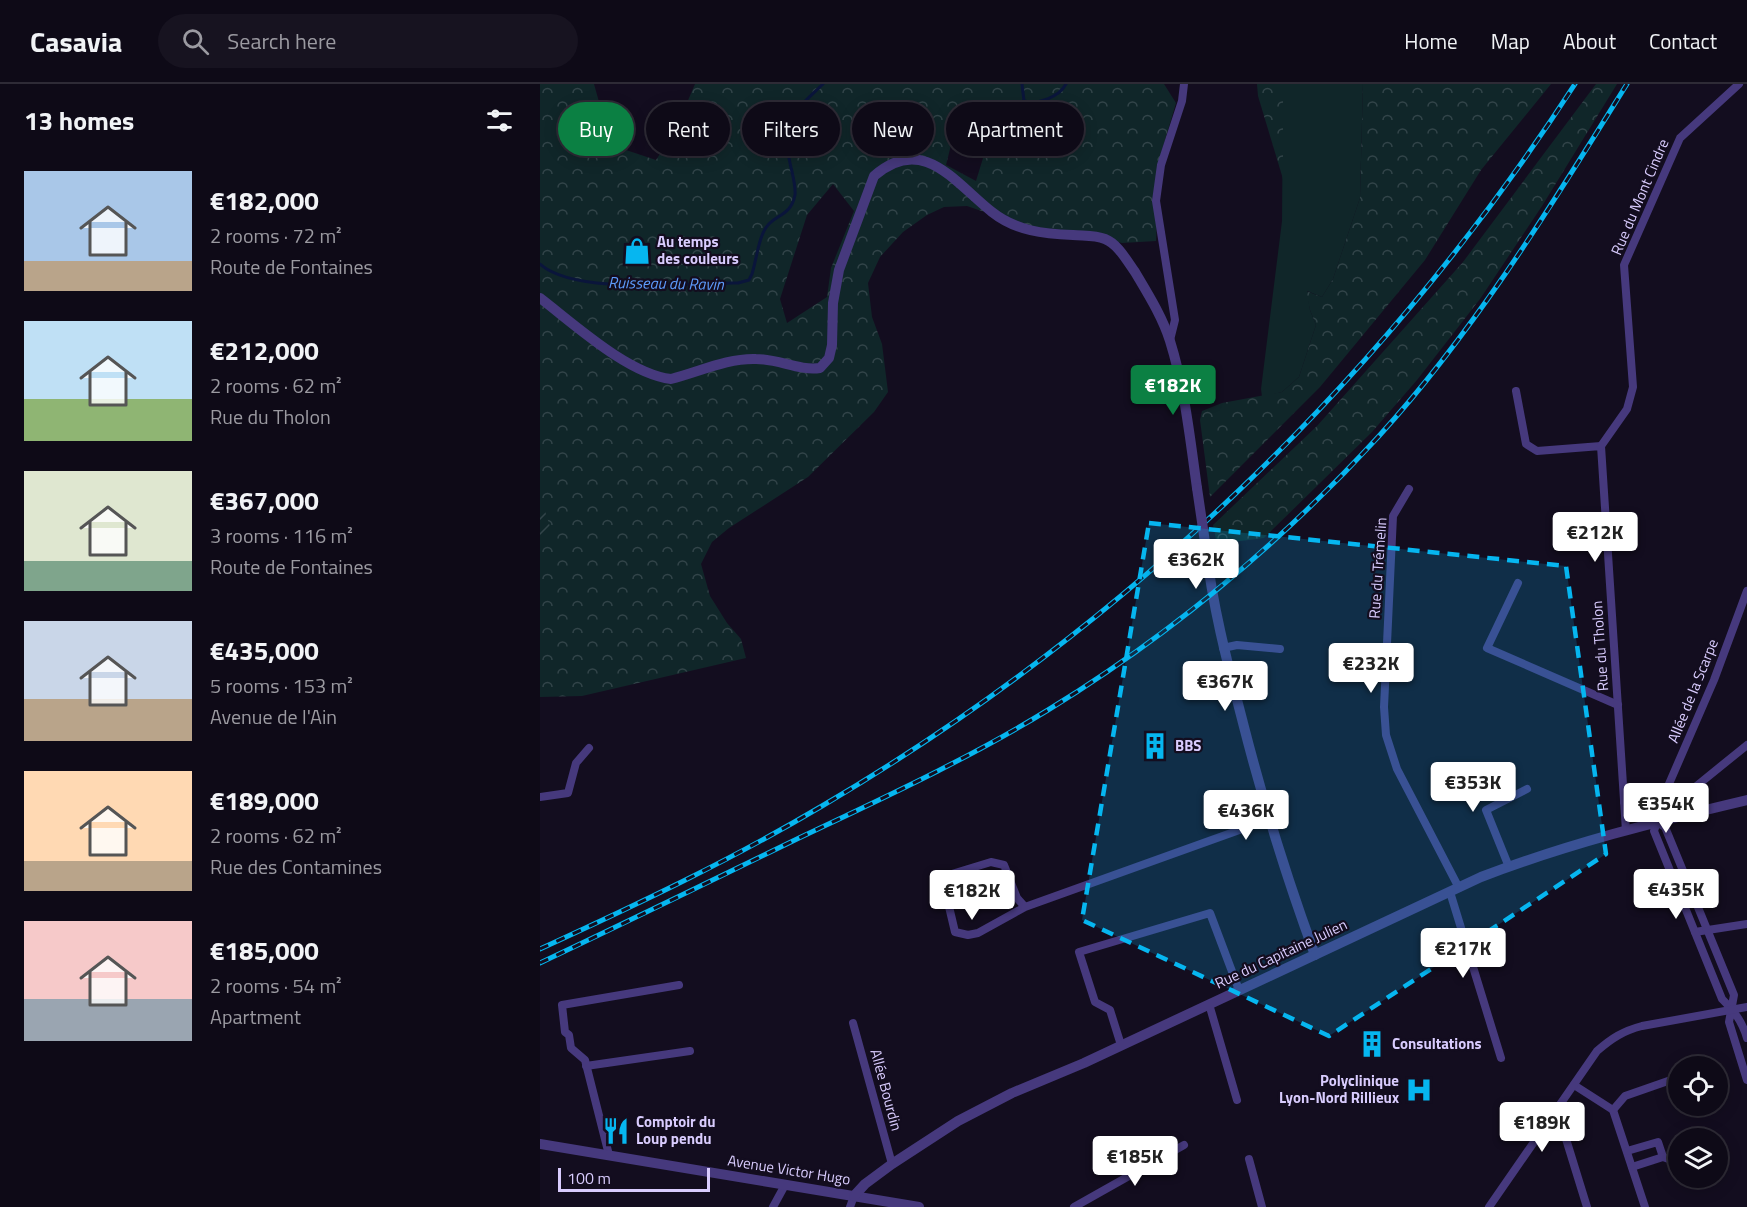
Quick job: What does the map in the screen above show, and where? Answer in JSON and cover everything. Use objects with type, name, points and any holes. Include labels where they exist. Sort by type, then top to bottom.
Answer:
[{"type":"street","points":[[1169,340],[1175,320],[1156,201],[1161,165],[1182,101],[1184,84]]},
{"type":"street","name":"Rue du Mont Cindre","points":[[1600,446],[1627,409],[1633,387],[1624,265],[1680,138],[1739,84]]},
{"type":"street","points":[[540,298],[628,363],[662,378],[670,379],[753,358],[776,360],[808,369],[820,368],[829,358],[832,345],[833,303],[839,270],[874,176],[886,166],[903,160],[921,159],[939,166],[992,213],[1016,226],[1048,234],[1094,236],[1108,240],[1121,252],[1141,282],[1158,313],[1169,340],[1186,411],[1211,594],[1223,648],[1270,819],[1315,955]]},
{"type":"street","points":[[1516,391],[1526,444],[1537,451],[1600,446]]},
{"type":"street","name":"Rue du Tholon","points":[[1600,446],[1626,831]]},
{"type":"street","name":"Rue du Trémelin","points":[[1409,489],[1393,516],[1384,706],[1386,735],[1397,769],[1454,890],[1501,1058]]},
{"type":"street","points":[[1518,583],[1487,648],[1618,705]]},
{"type":"street","name":"Allée de la Scarpe","points":[[1662,800],[1714,680],[1747,591]]},
{"type":"street","points":[[1223,648],[1237,645],[1280,649]]},
{"type":"street","points":[[1624,802],[1678,801],[1747,745]]},
{"type":"street","points":[[540,797],[568,793],[576,763],[589,748]]},
{"type":"street","points":[[1509,867],[1486,810],[1527,789]]},
{"type":"street","name":"Rue du Capitaine Julien","points":[[854,1196],[892,1164],[958,1121],[1012,1092],[1121,1045],[1454,890],[1509,867],[1626,831],[1747,800]]},
{"type":"street","points":[[1678,801],[1686,815]]},
{"type":"street","points":[[1025,907],[1017,898],[1004,865],[991,862],[942,877],[955,932],[968,935],[978,933],[1025,907],[1270,819]]},
{"type":"street","points":[[1747,1038],[1742,1022],[1732,1009],[1722,999],[1654,831],[1657,822],[1665,827],[1734,995],[1732,1009],[1729,1022],[1747,1080]]},
{"type":"street","points":[[1121,1045],[1110,1010],[1095,1002],[1079,952],[1210,913],[1239,990]]},
{"type":"street","points":[[1695,932],[1747,924]]},
{"type":"street","points":[[609,1155],[585,1060],[571,1048],[569,1035],[565,1032],[562,1005],[679,985]]},
{"type":"street","points":[[1209,1004],[1237,1100]]},
{"type":"street","points":[[1488,1207],[1597,1051],[1612,1037],[1626,1030],[1747,1007]]},
{"type":"street","name":"Allée Bourdin","points":[[854,1023],[892,1164]]},
{"type":"street","points":[[586,1066],[690,1051]]},
{"type":"street","points":[[1613,1110],[1624,1096],[1668,1081]]},
{"type":"street","points":[[1574,1085],[1613,1110],[1645,1207]]},
{"type":"street","points":[[1566,1139],[1587,1207]]},
{"type":"street","points":[[1627,1151],[1658,1142],[1663,1157]]},
{"type":"street","name":"Avenue Victor Hugo","points":[[540,1144],[854,1196],[892,1205],[919,1207]]},
{"type":"street","points":[[1074,1207],[1184,1145]]},
{"type":"street","points":[[1632,1167],[1663,1157],[1668,1159]]},
{"type":"street","points":[[1249,1160],[1262,1207]]},
{"type":"street","points":[[773,1207],[785,1185]]},
{"type":"street","points":[[850,1207],[854,1196]]},
{"type":"highlighted area","points":[[1149,523],[1566,566],[1606,854],[1329,1036],[1082,920]]},
{"type":"green space","points":[[540,84],[594,84],[599,102],[558,102],[558,156],[634,156],[634,153],[656,160],[659,156],[730,156],[730,102],[687,102],[695,84],[1164,84],[1176,103],[1160,157],[1156,241],[1122,243],[1084,233],[1037,230],[967,206],[944,207],[927,215],[903,232],[880,257],[868,283],[872,317],[882,344],[888,392],[874,412],[808,477],[729,528],[712,542],[701,564],[710,596],[727,623],[741,639],[746,658],[582,696],[540,697]],"holes":[[[833,184],[854,211],[831,268],[827,297],[787,323],[780,299],[807,215]]]},
{"type":"green space","points":[[1257,84],[1283,84],[1283,179],[1258,96]]},
{"type":"green space","points":[[1283,84],[1363,84],[1360,198],[1333,279],[1322,297],[1307,291],[1310,310],[1316,325],[1299,377],[1282,392],[1262,397],[1261,389],[1282,221]]},
{"type":"green space","points":[[1363,84],[1551,84],[1481,170],[1425,260],[1320,387],[1210,497],[1200,420],[1202,411],[1222,403],[1282,392],[1299,377],[1316,325],[1306,291],[1322,297],[1333,279],[1360,198]]},
{"type":"green space","points":[[1596,84],[1617,84],[1542,206],[1480,299],[1417,380],[1372,432],[1264,538],[1217,544],[1213,525],[1317,426],[1463,262]]},
{"type":"green space","points":[[545,511],[552,533],[540,535],[540,512]]},
{"type":"waterway","name":"Ruisseau du Ravin","points":[[540,264],[557,274],[606,284],[738,283],[749,280],[765,229],[790,207],[795,195],[787,148],[788,126],[797,110],[823,84]]},
{"type":"waterway","name":"Ruisseau du Ravin","points":[[1022,84],[1024,101],[1030,102],[1042,101],[1053,96],[1066,84]]},
{"type":"railway","points":[[540,949],[683,881],[822,806],[934,736],[1041,660],[1143,577],[1240,489],[1333,395],[1419,296],[1500,192],[1575,84]]},
{"type":"railway","points":[[540,963],[894,793],[987,745],[1093,681],[1223,585],[1264,550],[1342,475],[1379,436],[1448,353],[1511,266],[1627,84]]},
{"type":"place","name":"Au temps des couleurs","points":[[637,251]]},
{"type":"place","name":"BBS","points":[[1155,746]]},
{"type":"place","name":"Consultations","points":[[1372,1044]]},
{"type":"place","name":"Polyclinique Lyon-Nord Rillieux","points":[[1419,1090]]},
{"type":"place","name":"Comptoir du Loup pendu","points":[[616,1131]]}]
